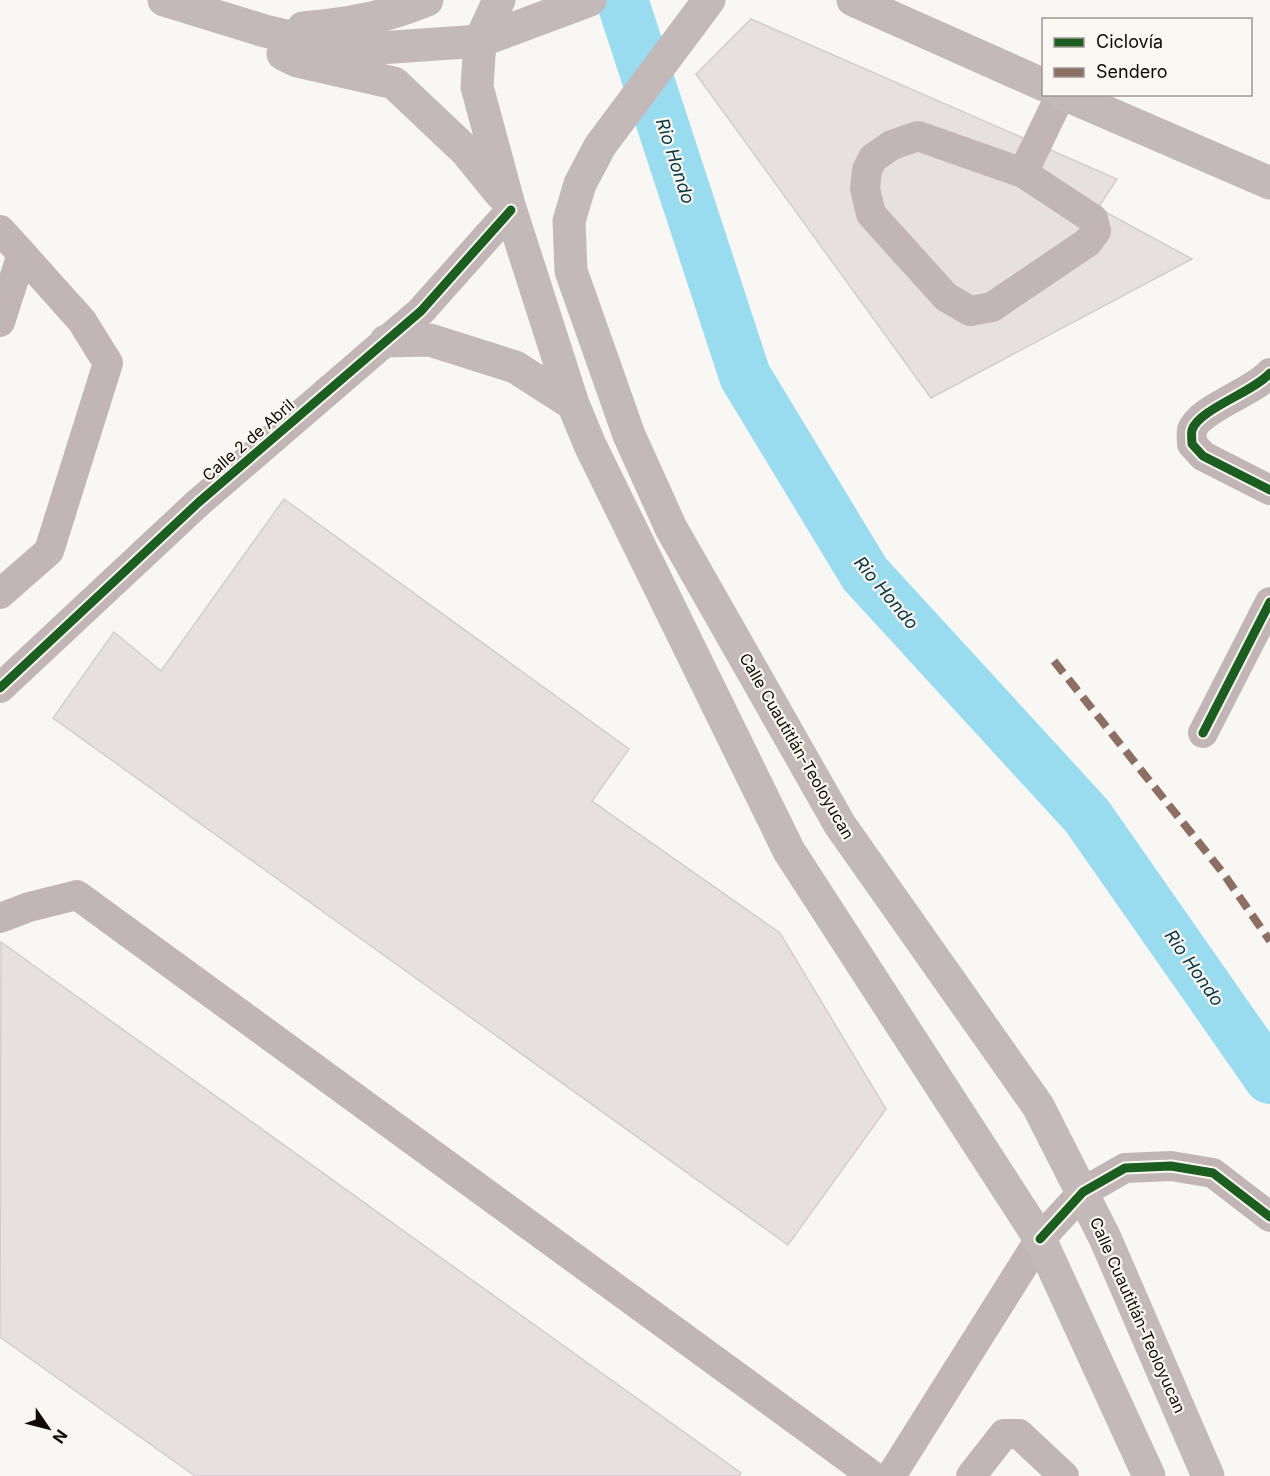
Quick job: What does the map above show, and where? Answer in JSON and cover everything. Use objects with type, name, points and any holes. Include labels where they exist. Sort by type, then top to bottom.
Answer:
[{"type":"main road","points":[[164,0],[213,12],[265,31],[315,43],[365,50],[480,42],[575,5]]},
{"type":"main road","points":[[265,31],[352,24],[390,15],[427,0]]},
{"type":"main road","points":[[499,0],[480,42],[477,87],[510,207],[573,404],[590,445],[789,851],[1040,1239],[1149,1476]]},
{"type":"main road","name":"Calle Cuautitlán-Teoloyucan","points":[[708,0],[672,45],[600,146],[580,184],[569,221],[571,271],[629,435],[671,528],[840,825],[1038,1106],[1083,1192],[1208,1476]]},
{"type":"main road","points":[[853,0],[1042,84]]},
{"type":"main road","points":[[213,12],[297,62],[394,83],[466,151],[510,207]]},
{"type":"main road","points":[[1068,96],[1270,183]]},
{"type":"main road","points":[[386,341],[430,340],[515,367],[573,404]]},
{"type":"street","points":[[1023,173],[1062,96]]},
{"type":"street","points":[[918,136],[1023,173],[1093,219],[1096,231],[1088,242],[992,307],[970,311],[946,297],[871,214],[865,189],[867,170],[873,158],[892,145],[918,136]]},
{"type":"street","name":"Calle 2 de Abril","points":[[0,688],[199,502],[421,311],[510,207]]},
{"type":"street","points":[[0,231],[82,321],[108,363],[49,551],[0,594]]},
{"type":"street","points":[[0,322],[22,254]]},
{"type":"street","points":[[1270,373],[1261,383],[1202,417],[1192,429],[1192,444],[1203,456],[1270,490]]},
{"type":"street","points":[[1203,733],[1270,602]]},
{"type":"street","points":[[0,918],[29,907],[77,895],[873,1476]]},
{"type":"street","points":[[891,1476],[1040,1239],[1083,1192],[1125,1168],[1171,1166],[1213,1173],[1270,1216]]},
{"type":"street","points":[[971,1476],[1004,1434],[1019,1434],[1064,1476]]},
{"type":"building","points":[[751,19],[1117,179],[1098,208],[1192,259],[931,398],[696,74]]},
{"type":"building","points":[[284,499],[629,749],[592,801],[780,933],[886,1109],[788,1245],[53,718],[114,632],[161,671]]},
{"type":"building","points":[[1,942],[741,1473],[739,1476],[195,1476],[0,1337]]},
{"type":"waterway","name":"Rio Hondo","points":[[622,0],[745,376],[865,574],[1087,816],[1270,1078]]},
{"type":"marked path","points":[[1054,661],[1223,873],[1270,941]]},
{"type":"cycle path","points":[[0,688],[199,502],[421,311],[511,210]]},
{"type":"cycle path","points":[[1270,373],[1252,387],[1205,415],[1192,430],[1192,444],[1203,456],[1270,490]]},
{"type":"cycle path","points":[[1203,733],[1270,602]]},
{"type":"cycle path","points":[[1040,1239],[1083,1192],[1125,1168],[1171,1166],[1213,1173],[1270,1217]]}]
